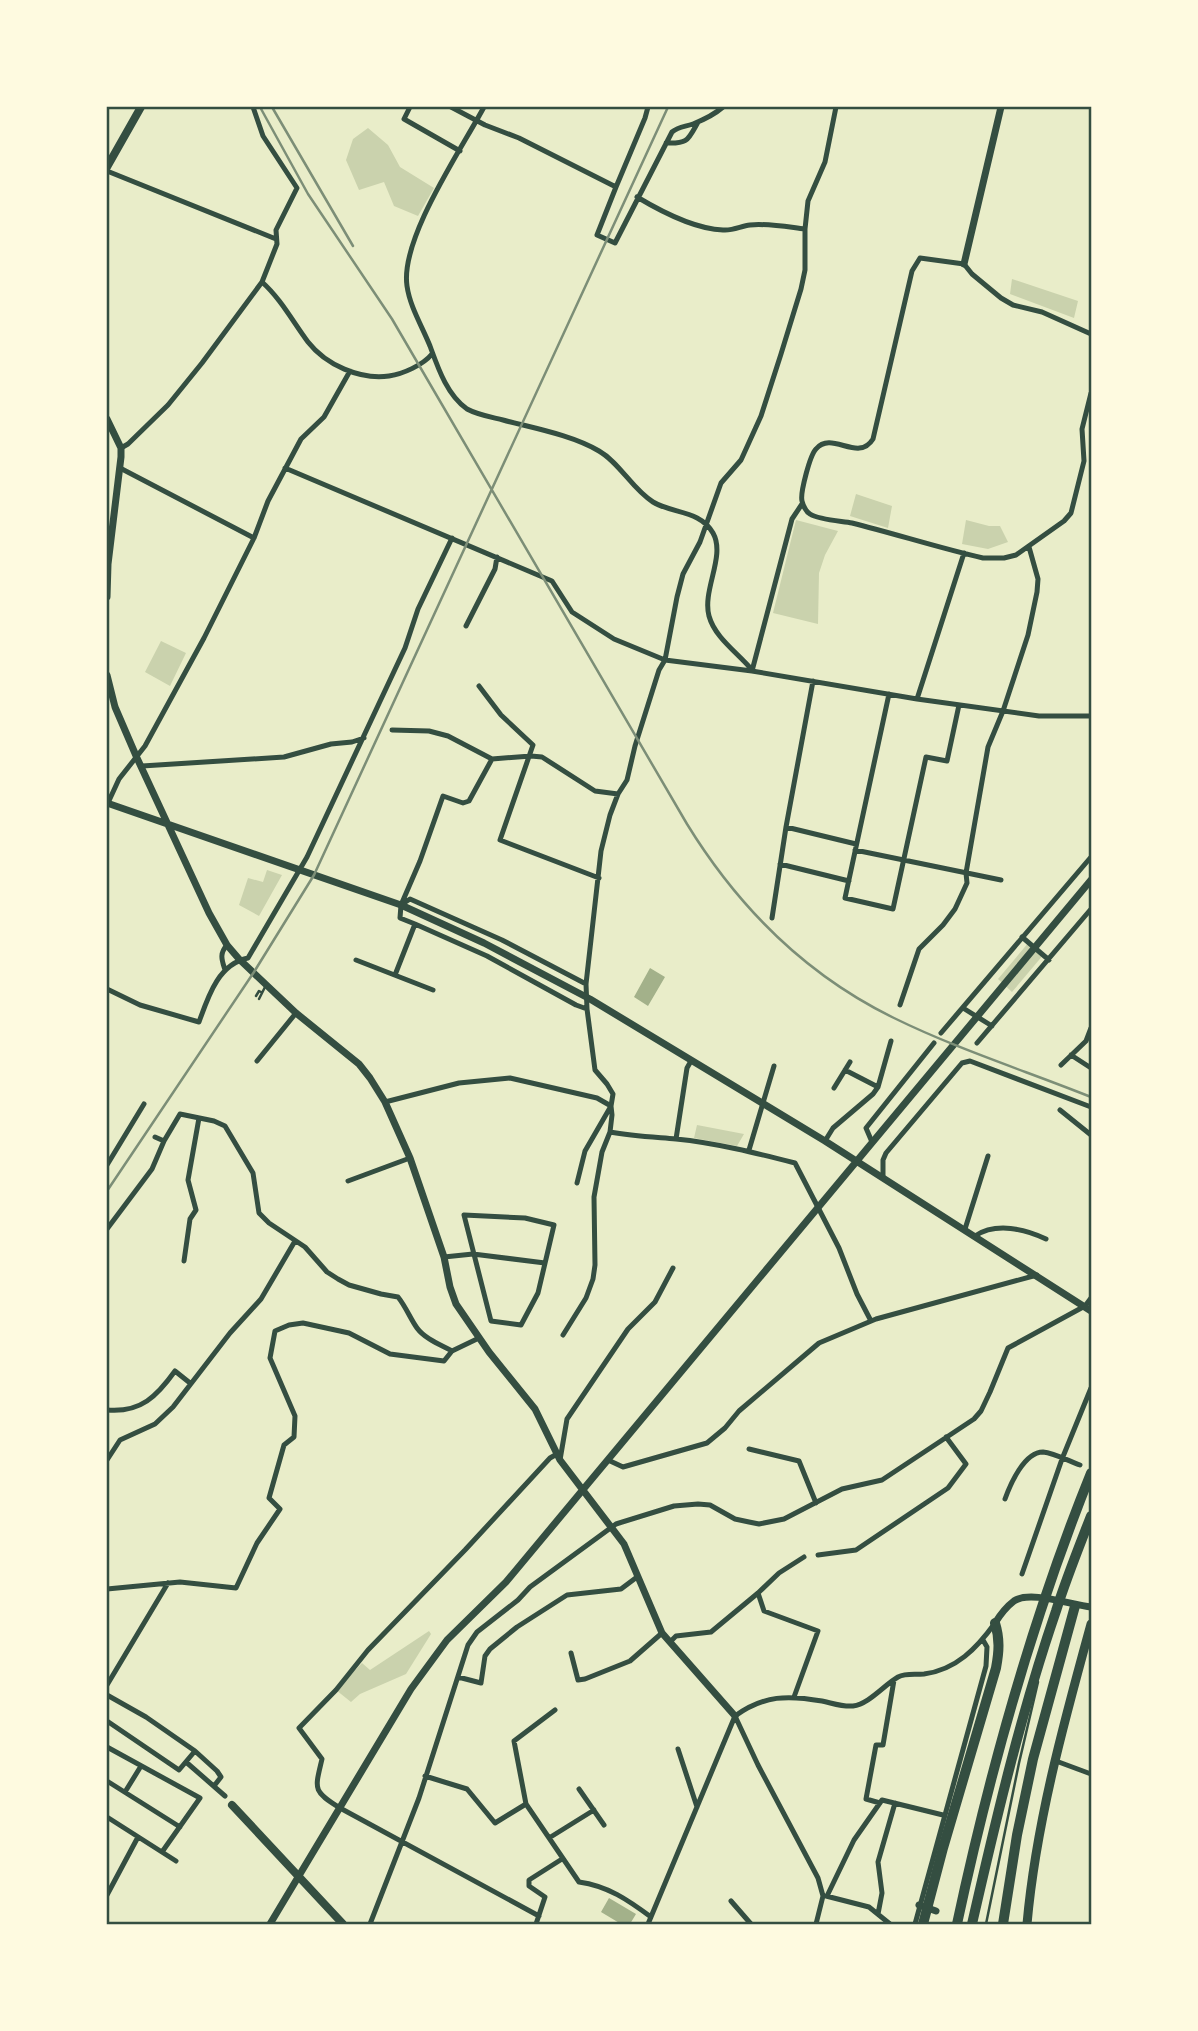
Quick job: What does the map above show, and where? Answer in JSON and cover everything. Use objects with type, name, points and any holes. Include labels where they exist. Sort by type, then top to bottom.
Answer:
[{"type":"highway","points":[[957,1924],[998,1751],[1039,1610],[1091,1473]]},
{"type":"highway","points":[[972,1924],[1003,1788],[1063,1589],[1091,1516]]},
{"type":"highway","points":[[1003,1924],[1017,1835],[1045,1711],[1075,1606]]},
{"type":"highway","points":[[923,1924],[931,1888],[996,1668],[1000,1650],[995,1623]]},
{"type":"main road","points":[[107,169],[141,107]]},
{"type":"main road","points":[[1027,1924],[1039,1834],[1091,1624]]},
{"type":"main road","points":[[232,1805],[343,1924]]},
{"type":"street","points":[[121,448],[167,405],[202,363],[262,282],[277,244],[276,230],[297,188],[263,136],[253,107]]},
{"type":"street","points":[[410,107],[404,119],[460,151]]},
{"type":"street","points":[[451,107],[616,187]]},
{"type":"street","points":[[484,107],[435,195],[408,257],[408,291],[432,354],[456,399],[467,409],[555,434],[600,451],[649,499],[661,506],[685,512],[706,524],[715,537],[717,548],[707,601],[710,620],[719,635],[752,670]]},
{"type":"street","points":[[648,107],[597,235],[615,243],[676,128],[698,122],[723,107]]},
{"type":"street","points":[[563,1335],[586,1298],[593,1279],[594,1197],[612,1115],[613,1094],[595,1070],[587,1009],[586,984],[601,851],[610,815],[627,780],[659,670],[665,660],[683,574],[700,542],[721,483],[741,460],[761,416],[801,289],[805,270],[808,201],[825,162],[836,107]]},
{"type":"street","points":[[964,264],[1001,107]]},
{"type":"street","points":[[666,143],[685,142],[698,122]]},
{"type":"street","points":[[107,169],[276,239]]},
{"type":"street","points":[[638,197],[664,213],[712,229],[739,229],[749,225],[805,229]]},
{"type":"street","points":[[1091,334],[1042,312],[1013,305],[972,274],[964,264],[920,258],[916,263],[873,439],[870,445],[862,448],[854,449],[832,442],[817,447],[812,454],[801,496],[802,504],[809,514],[982,558],[1016,555],[1030,547],[1071,513],[1083,469],[1082,429],[1091,393]]},
{"type":"street","points":[[262,282],[283,305],[315,349],[350,372],[394,375],[423,362],[432,354]]},
{"type":"street","points":[[350,372],[324,416],[301,439],[268,501],[254,538],[204,638],[145,746],[128,765],[107,804],[401,905],[484,943],[590,999],[825,1141],[1088,1308]]},
{"type":"street","points":[[107,419],[121,448],[107,597]]},
{"type":"street","points":[[120,468],[254,538]]},
{"type":"street","points":[[285,468],[552,580],[572,612],[614,639],[665,660],[752,670],[917,699],[1039,716],[1091,716]]},
{"type":"street","points":[[752,670],[792,519],[802,504]]},
{"type":"street","points":[[107,989],[140,1005],[199,1022],[219,976],[239,959],[248,958],[300,869],[364,738],[405,648],[418,609],[452,538]]},
{"type":"street","points":[[900,1005],[919,949],[943,925],[967,883],[966,873],[988,747],[1028,635],[1037,592],[1038,579],[1030,547]]},
{"type":"street","points":[[917,699],[964,553]]},
{"type":"street","points":[[466,626],[495,569],[497,557]]},
{"type":"street","points":[[107,675],[115,707],[137,758],[209,913],[227,945],[296,1013],[359,1064],[385,1102],[410,1158],[444,1257],[452,1295],[479,1338],[534,1409],[558,1457],[624,1544],[662,1633],[735,1716],[825,1896]]},
{"type":"street","points":[[772,918],[813,681]]},
{"type":"street","points":[[479,686],[501,715],[533,745],[500,840],[599,878]]},
{"type":"street","points":[[889,694],[845,898],[893,909],[926,757],[947,761],[959,705]]},
{"type":"street","points":[[392,730],[429,731],[448,736],[492,759],[542,757],[595,791],[618,794]]},
{"type":"street","points":[[142,766],[284,757],[364,738]]},
{"type":"street","points":[[492,759],[469,802],[463,803],[443,796],[401,905],[400,918],[487,956],[587,1009]]},
{"type":"street","points":[[786,827],[904,860],[1001,880]]},
{"type":"street","points":[[941,1033],[1091,857]]},
{"type":"street","points":[[780,864],[849,881]]},
{"type":"street","points":[[270,1924],[411,1689],[436,1653],[506,1582],[1091,880]]},
{"type":"street","points":[[401,905],[410,899],[502,940],[586,984]]},
{"type":"street","points":[[977,1043],[1091,909]]},
{"type":"street","points":[[395,975],[415,924]]},
{"type":"street","points":[[1022,937],[1049,960]]},
{"type":"street","points":[[225,970],[221,957],[227,945]]},
{"type":"street","points":[[356,960],[433,990]]},
{"type":"street","points":[[963,1008],[992,1026]]},
{"type":"street","points":[[257,1061],[296,1013]]},
{"type":"street","points":[[1061,1065],[1086,1041],[1091,1028]]},
{"type":"street","points":[[825,1141],[833,1128],[878,1087],[891,1041]]},
{"type":"street","points":[[872,1142],[866,1128],[934,1043]]},
{"type":"street","points":[[1071,1055],[1091,1068]]},
{"type":"street","points":[[676,1139],[687,1068],[691,1061]]},
{"type":"street","points":[[883,1178],[883,1160],[886,1153],[966,1061],[1091,1107]]},
{"type":"street","points":[[834,1088],[850,1062]]},
{"type":"street","points":[[749,1150],[774,1066]]},
{"type":"street","points":[[845,1070],[878,1087]]},
{"type":"street","points":[[385,1102],[459,1083],[510,1077],[597,1098],[611,1106]]},
{"type":"street","points":[[107,1165],[144,1104]]},
{"type":"street","points":[[577,1183],[585,1151],[611,1106]]},
{"type":"street","points":[[1060,1110],[1091,1135]]},
{"type":"street","points":[[107,1229],[152,1169],[174,1121],[180,1114],[220,1123],[225,1126],[253,1173],[258,1213],[304,1247],[327,1272],[338,1279],[370,1291],[398,1297],[418,1330],[452,1352]]},
{"type":"street","points":[[184,1261],[190,1219],[196,1210],[188,1180],[199,1118]]},
{"type":"street","points":[[610,1132],[749,1150],[795,1163],[839,1248],[871,1321]]},
{"type":"street","points":[[155,1137],[164,1141]]},
{"type":"street","points":[[965,1229],[988,1156]]},
{"type":"street","points":[[348,1181],[410,1158]]},
{"type":"street","points":[[464,1215],[525,1218],[554,1225],[538,1293],[521,1325],[491,1321],[473,1254],[464,1215]]},
{"type":"street","points":[[975,1236],[983,1231],[1013,1228],[1027,1230],[1046,1239]]},
{"type":"street","points":[[107,1460],[120,1440],[155,1424],[173,1407],[230,1333],[253,1309],[295,1241]]},
{"type":"street","points":[[444,1257],[473,1254],[545,1263]]},
{"type":"street","points":[[558,1457],[568,1419],[628,1329],[655,1302],[673,1268]]},
{"type":"street","points":[[608,1460],[623,1467],[707,1443],[725,1428],[739,1411],[819,1343],[871,1321],[1037,1275]]},
{"type":"street","points":[[370,1924],[425,1776],[468,1645],[477,1632],[518,1600],[530,1587],[610,1527],[632,1518],[674,1506],[698,1504],[710,1505],[735,1519],[759,1524],[784,1519],[842,1489],[882,1480],[974,1419],[981,1410],[1008,1348],[1088,1308],[1091,1298]]},
{"type":"street","points":[[107,1589],[169,1582],[236,1588],[257,1543],[280,1509],[269,1498],[284,1445],[294,1437],[295,1416],[270,1359],[275,1331],[303,1323],[349,1333],[390,1354],[444,1361],[452,1352],[479,1338]]},
{"type":"street","points":[[107,1410],[125,1410],[151,1400],[176,1371],[190,1383]]},
{"type":"street","points":[[1022,1574],[1062,1459],[1091,1388]]},
{"type":"street","points":[[818,1555],[856,1550],[948,1488],[966,1464],[946,1437]]},
{"type":"street","points":[[749,1449],[799,1461],[816,1503]]},
{"type":"street","points":[[1005,1499],[1014,1476],[1038,1453],[1046,1452],[1080,1465]]},
{"type":"street","points":[[539,1916],[340,1808],[320,1794],[316,1785],[322,1759],[299,1728],[411,1603],[465,1550],[550,1458],[558,1457]]},
{"type":"street","points":[[670,1642],[676,1636],[711,1632],[779,1573],[804,1557]]},
{"type":"street","points":[[458,1677],[481,1683],[485,1656],[490,1649],[517,1627],[567,1595],[621,1589],[637,1577]]},
{"type":"street","points":[[107,1685],[169,1582]]},
{"type":"street","points":[[758,1593],[764,1611],[818,1631],[793,1697]]},
{"type":"street","points":[[648,1924],[735,1716],[776,1697],[852,1706],[868,1700],[905,1674],[925,1674],[946,1668],[959,1662],[983,1640],[1005,1609],[1021,1598],[1035,1597],[1091,1607]]},
{"type":"street","points":[[571,1653],[578,1680],[630,1661],[662,1633]]},
{"type":"street","points":[[915,1924],[986,1666],[987,1647],[983,1640]]},
{"type":"street","points":[[894,1680],[883,1745],[876,1745],[866,1800],[882,1800],[943,1815]]},
{"type":"street","points":[[107,1695],[146,1717],[195,1751],[221,1777],[214,1786]]},
{"type":"street","points":[[555,1710],[514,1741],[526,1804],[579,1882],[619,1894],[651,1917]]},
{"type":"street","points":[[107,1721],[179,1770],[195,1751]]},
{"type":"street","points":[[107,1747],[200,1798],[162,1852]]},
{"type":"street","points":[[678,1749],[697,1807]]},
{"type":"street","points":[[1056,1761],[1091,1774]]},
{"type":"street","points":[[186,1762],[225,1796]]},
{"type":"street","points":[[125,1792],[141,1766]]},
{"type":"street","points":[[425,1776],[467,1789],[495,1823],[526,1804]]},
{"type":"street","points":[[107,1781],[180,1827]]},
{"type":"street","points":[[579,1789],[604,1825]]},
{"type":"street","points":[[816,1924],[825,1896],[854,1840],[880,1802]]},
{"type":"street","points":[[878,1914],[882,1893],[878,1862],[895,1803]]},
{"type":"street","points":[[549,1838],[594,1810]]},
{"type":"street","points":[[107,1817],[176,1861]]},
{"type":"street","points":[[107,1895],[138,1837]]},
{"type":"street","points":[[536,1924],[545,1897],[529,1886],[529,1880],[562,1859]]},
{"type":"street","points":[[825,1896],[869,1907],[890,1924]]},
{"type":"street","points":[[731,1901],[751,1924]]},
{"type":"street","points":[[919,1905],[936,1911]]},
{"type":"lane","points":[[258,997],[263,993],[264,981]]},
{"type":"lane","points":[[986,1924],[1019,1763],[1055,1614]]},
{"type":"shaded area","points":[[368,128],[388,145],[400,167],[434,188],[418,216],[394,206],[384,182],[359,190],[346,160],[353,139]]},
{"type":"shaded area","points":[[1012,279],[1078,301],[1074,318],[1010,294]]},
{"type":"shaded area","points":[[856,494],[892,506],[888,528],[850,516]]},
{"type":"shaded area","points":[[796,520],[838,531],[819,573],[818,624],[773,613]]},
{"type":"shaded area","points":[[966,520],[1000,526],[1008,542],[988,549],[962,544]]},
{"type":"shaded area","points":[[161,641],[186,653],[170,686],[145,672]]},
{"type":"shaded area","points":[[267,870],[282,875],[259,916],[239,905],[248,878],[263,882]]},
{"type":"shaded area","points":[[1029,942],[1044,954],[1012,992],[998,979]]},
{"type":"shaded area","points":[[650,968],[665,977],[648,1006],[634,997]]},
{"type":"shaded area","points":[[697,1125],[744,1134],[737,1146],[694,1138]]},
{"type":"shaded area","points":[[429,1631],[431,1634],[406,1674],[360,1694],[351,1702],[336,1690],[362,1663],[370,1670]]},
{"type":"shaded area","points":[[609,1898],[636,1914],[630,1924],[621,1924],[601,1912]]},
{"type":"railway","points":[[260,107],[308,194],[392,319],[687,824],[728,883],[752,911],[803,960],[862,1001],[942,1040],[1091,1097]]},
{"type":"railway","points":[[272,107],[353,246]]},
{"type":"railway","points":[[107,1191],[254,972],[314,875],[668,107]]}]
